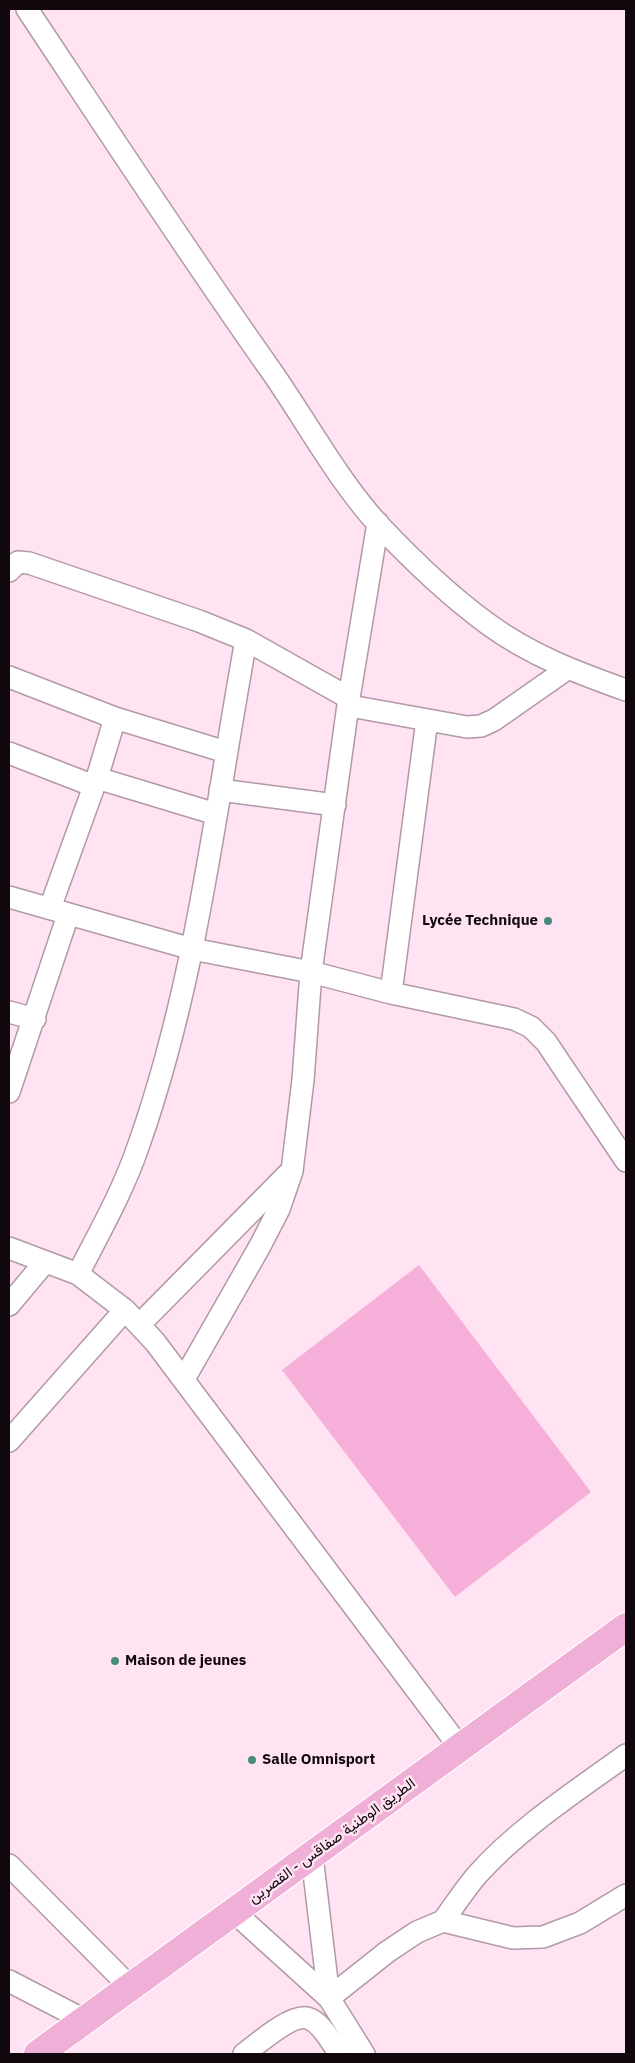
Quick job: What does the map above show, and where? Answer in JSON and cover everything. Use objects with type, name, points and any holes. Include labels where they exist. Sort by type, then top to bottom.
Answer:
[{"type":"main road","name":"الطريق الوطنية صفاقس - القصرين","points":[[38,2054],[86,2021],[626,1627]]},
{"type":"street","points":[[27,9],[196,265],[301,414],[342,476],[378,523],[461,604],[490,626],[567,669],[626,690]]},
{"type":"street","points":[[184,1379],[260,1246],[279,1209],[292,1171],[304,1080],[311,972],[378,523]]},
{"type":"street","points":[[9,571],[18,562],[29,563],[199,621],[246,640],[350,702],[427,720],[467,727],[481,726],[494,720],[567,669]]},
{"type":"street","points":[[78,1274],[112,1207],[138,1148],[165,1058],[192,949],[246,640]]},
{"type":"street","points":[[9,677],[115,718],[226,752]]},
{"type":"street","points":[[9,1092],[35,1019],[59,912],[115,718]]},
{"type":"street","points":[[391,993],[427,720]]},
{"type":"street","points":[[9,753],[96,782],[216,814]]},
{"type":"street","points":[[220,790],[335,805]]},
{"type":"street","points":[[9,897],[192,949],[311,972],[391,993],[514,1020],[531,1028],[558,1058],[591,1111],[626,1161]]},
{"type":"street","points":[[9,1012],[35,1019]]},
{"type":"street","points":[[9,1441],[132,1318],[292,1171]]},
{"type":"street","points":[[9,1248],[78,1274],[132,1318],[184,1379],[460,1748]]},
{"type":"street","points":[[9,1305],[45,1262]]},
{"type":"street","points":[[329,1998],[409,1937],[443,1921],[477,1876],[504,1849],[557,1805],[626,1755]]},
{"type":"street","points":[[312,1856],[329,1998]]},
{"type":"street","points":[[9,1865],[131,1988]]},
{"type":"street","points":[[443,1921],[513,1938],[543,1937],[580,1923],[626,1895]]},
{"type":"street","points":[[234,1912],[329,1998],[364,2054]]},
{"type":"street","points":[[9,1981],[86,2021]]},
{"type":"street","points":[[244,2054],[295,2019],[307,2018],[318,2025],[340,2054]]},
{"type":"shaded area","points":[[419,1265],[591,1492],[455,1597],[282,1370]]},
{"type":"place","name":"Lycée Technique","points":[[548,921]]},
{"type":"place","name":"Maison de jeunes","points":[[115,1661]]},
{"type":"place","name":"Salle Omnisport","points":[[252,1760]]}]
